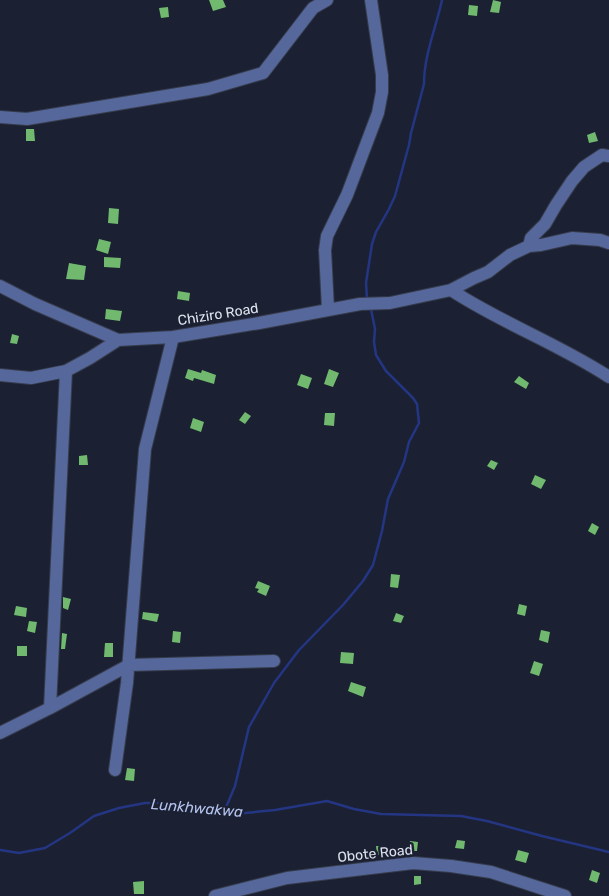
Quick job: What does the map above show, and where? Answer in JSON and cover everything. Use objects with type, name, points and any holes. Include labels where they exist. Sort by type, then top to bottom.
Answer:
[{"type":"street","points":[[0,117],[27,119],[208,90],[263,73],[313,8],[327,0]]},
{"type":"street","points":[[328,309],[325,250],[327,236],[347,195],[378,112],[382,92],[382,75],[371,0]]},
{"type":"street","points":[[609,156],[602,155],[584,167],[572,181],[545,224],[531,238],[529,246],[572,238],[600,240],[609,243]]},
{"type":"street","name":"Chiziro Road","points":[[0,286],[35,304],[118,340],[174,337],[328,309],[390,302],[450,290],[488,272],[510,255],[529,246]]},
{"type":"street","points":[[450,290],[475,306],[540,338],[609,377]]},
{"type":"street","points":[[115,770],[129,665],[145,448],[174,337]]},
{"type":"street","points":[[0,375],[31,378],[66,371],[118,340]]},
{"type":"street","points":[[50,708],[66,371]]},
{"type":"street","points":[[0,732],[50,708],[129,665],[274,661]]},
{"type":"street","name":"Obote Road","points":[[215,896],[287,878],[413,862],[491,872],[565,896]]},
{"type":"building","points":[[209,0],[223,0],[226,7],[213,11]]},
{"type":"building","points":[[493,0],[501,2],[499,13],[490,12]]},
{"type":"building","points":[[469,5],[478,6],[477,16],[468,15]]},
{"type":"building","points":[[168,7],[169,17],[161,18],[159,8]]},
{"type":"building","points":[[26,129],[34,129],[35,141],[26,141]]},
{"type":"building","points":[[595,132],[598,141],[589,143],[587,135]]},
{"type":"building","points":[[109,208],[119,209],[118,224],[108,223]]},
{"type":"building","points":[[99,239],[111,242],[108,254],[96,250]]},
{"type":"building","points":[[104,257],[121,258],[120,268],[104,267]]},
{"type":"building","points":[[69,263],[86,266],[84,280],[66,279]]},
{"type":"building","points":[[178,291],[190,293],[189,301],[177,299]]},
{"type":"building","points":[[106,309],[122,311],[120,321],[105,319]]},
{"type":"building","points":[[12,334],[19,336],[17,344],[10,343]]},
{"type":"building","points":[[188,369],[201,373],[202,370],[216,375],[214,384],[194,378],[193,381],[185,378]]},
{"type":"building","points":[[329,369],[339,373],[333,387],[324,384]]},
{"type":"building","points":[[301,374],[312,378],[308,389],[297,385]]},
{"type":"building","points":[[519,376],[529,383],[526,389],[514,382]]},
{"type":"building","points":[[245,412],[251,416],[245,424],[239,420]]},
{"type":"building","points":[[325,413],[335,413],[334,426],[324,425]]},
{"type":"building","points":[[193,418],[204,422],[201,432],[190,428]]},
{"type":"building","points":[[87,455],[88,465],[79,465],[79,456]]},
{"type":"building","points":[[491,460],[498,463],[494,470],[487,466]]},
{"type":"building","points":[[535,475],[546,480],[541,489],[531,484]]},
{"type":"building","points":[[592,523],[599,527],[595,535],[588,531]]},
{"type":"building","points":[[391,574],[400,575],[398,588],[390,587]]},
{"type":"building","points":[[258,581],[270,586],[266,596],[257,592],[259,589],[255,588]]},
{"type":"building","points":[[63,597],[71,599],[68,610],[63,608]]},
{"type":"building","points":[[519,604],[527,606],[525,616],[517,614]]},
{"type":"building","points":[[16,606],[27,608],[26,617],[14,615]]},
{"type":"building","points":[[143,612],[159,614],[157,622],[142,619]]},
{"type":"building","points":[[396,613],[404,616],[401,623],[393,621]]},
{"type":"building","points":[[29,621],[37,622],[35,633],[27,631]]},
{"type":"building","points":[[541,630],[550,632],[548,643],[539,640]]},
{"type":"building","points":[[173,631],[181,632],[180,643],[172,642]]},
{"type":"building","points":[[62,633],[67,634],[65,649],[61,649]]},
{"type":"building","points":[[105,643],[113,643],[113,657],[104,657]]},
{"type":"building","points":[[17,646],[27,646],[27,656],[17,656]]},
{"type":"building","points":[[341,652],[354,653],[353,664],[340,663]]},
{"type":"building","points":[[534,661],[543,664],[539,676],[530,673]]},
{"type":"building","points":[[351,682],[366,687],[363,697],[348,691]]},
{"type":"building","points":[[127,768],[135,769],[134,781],[125,780]]},
{"type":"building","points":[[457,840],[465,841],[464,849],[455,848]]},
{"type":"building","points":[[410,841],[418,842],[417,851],[409,851]]},
{"type":"building","points":[[376,846],[388,846],[388,855],[377,855]]},
{"type":"building","points":[[518,850],[529,853],[526,863],[515,860]]},
{"type":"building","points":[[592,870],[600,873],[597,883],[589,880]]},
{"type":"building","points":[[414,876],[421,876],[421,884],[414,885]]},
{"type":"building","points":[[144,881],[144,894],[134,894],[133,882]]},
{"type":"waterway","points":[[367,299],[366,283],[372,244],[376,232],[395,196],[424,84],[428,52],[442,0]]},
{"type":"waterway","points":[[220,813],[227,805],[235,786],[249,727],[274,683],[299,650],[343,605],[363,581],[373,565],[388,499],[404,462],[409,442],[419,423],[417,404],[386,371],[376,355],[375,329],[371,309]]},
{"type":"waterway","name":"Lunkhwakwa","points":[[0,850],[19,853],[45,848],[94,816],[119,808],[145,803],[170,803],[194,810],[245,813],[327,801],[381,814],[461,816],[609,852]]}]
